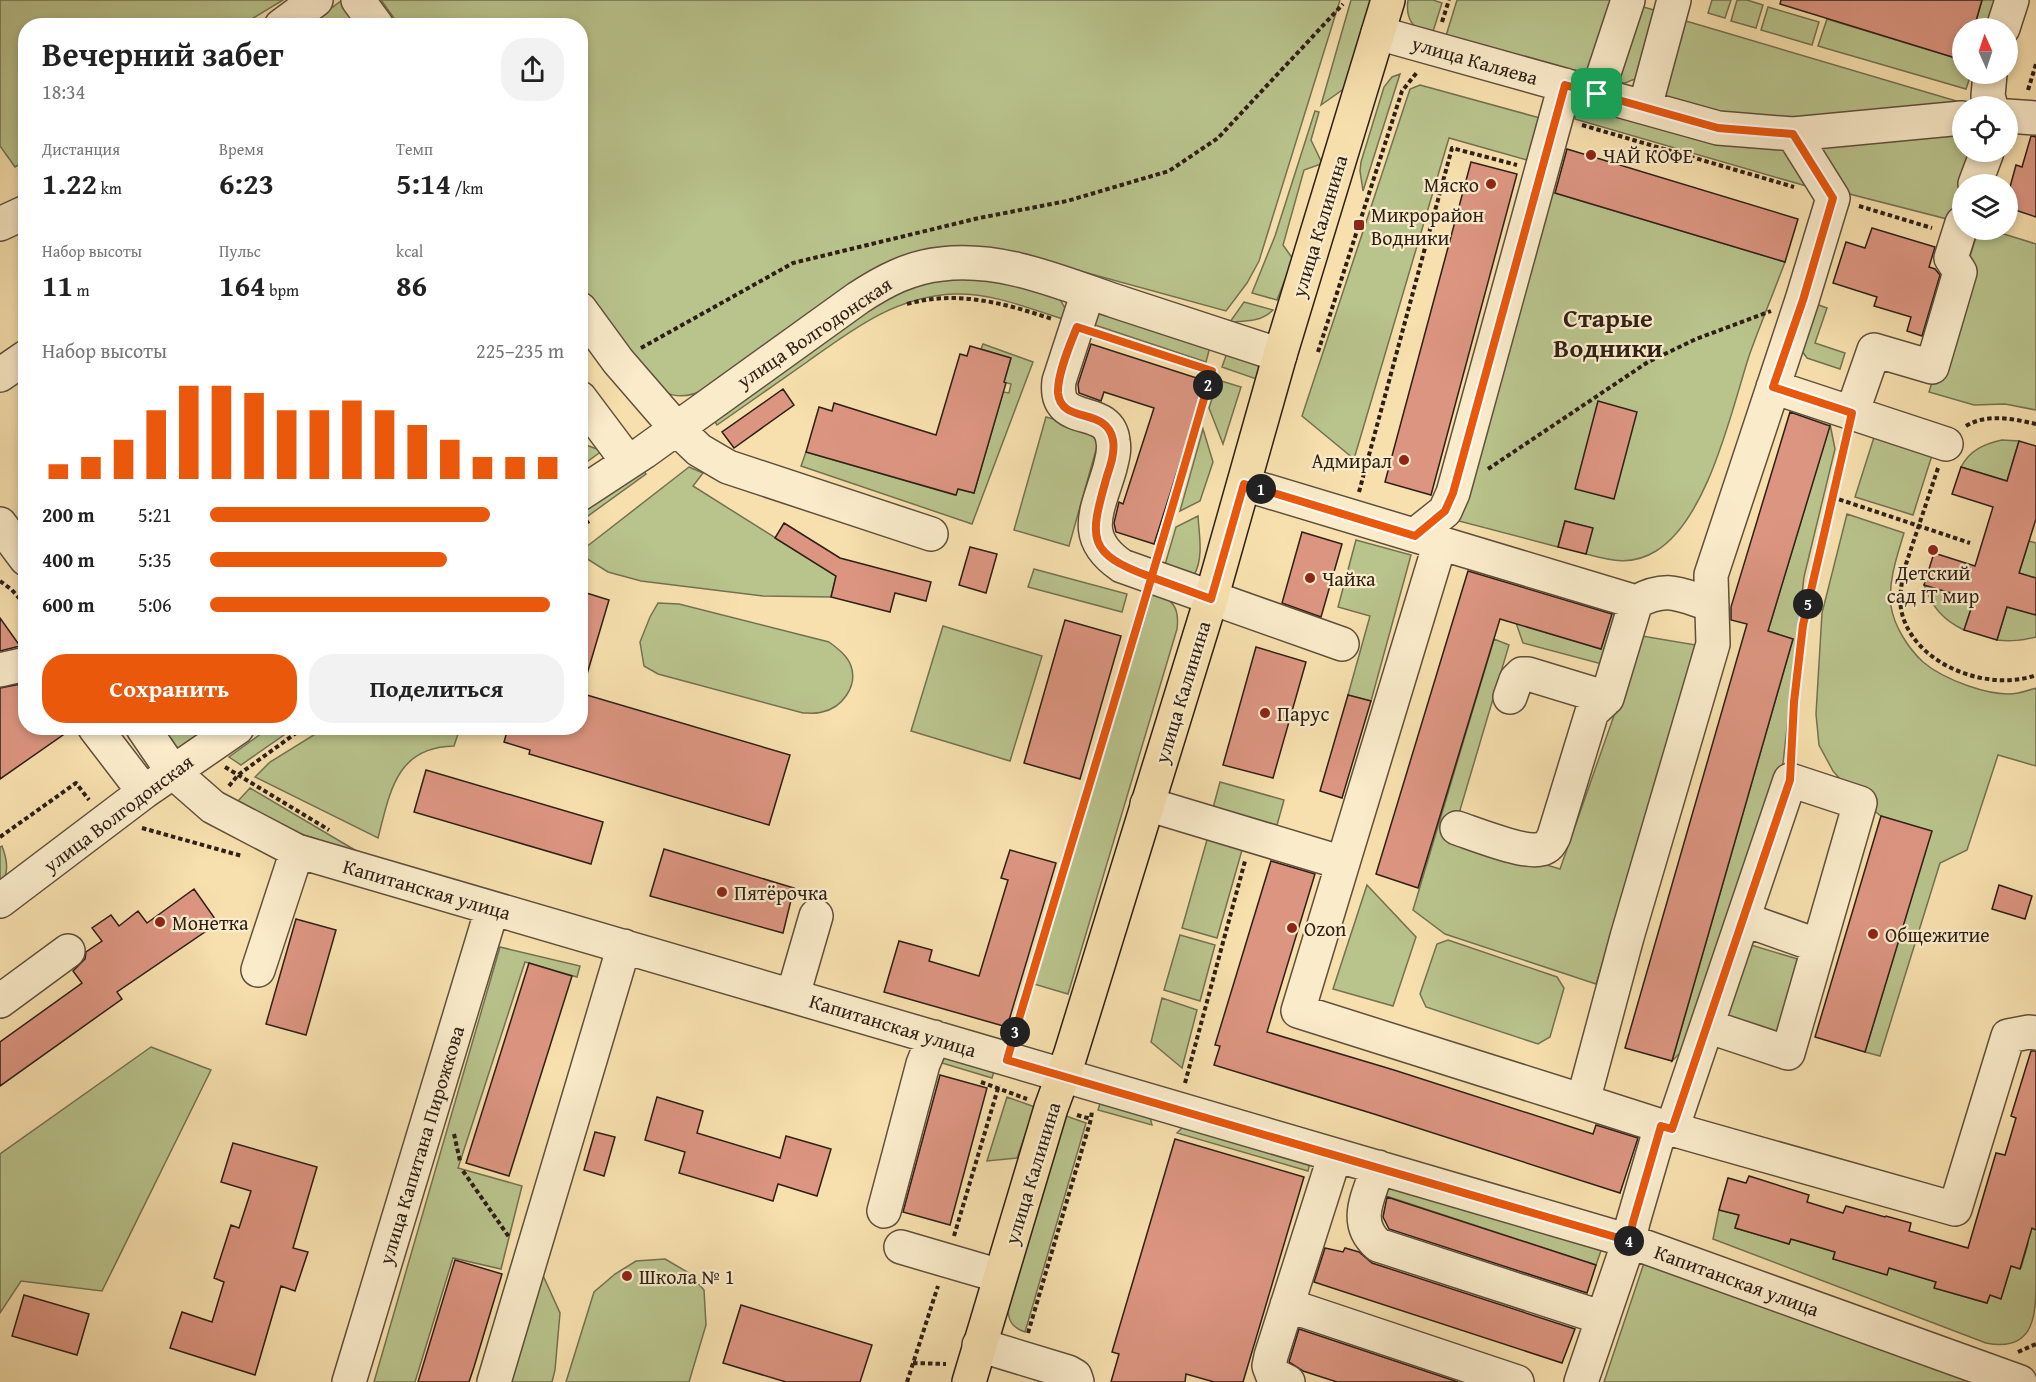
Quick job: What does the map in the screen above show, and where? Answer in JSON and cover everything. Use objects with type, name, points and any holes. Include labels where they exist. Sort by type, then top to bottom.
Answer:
[{"type":"main road","name":"улица Калинина","points":[[959,1373],[980,1345],[1051,1107],[1064,1076],[1211,599],[1280,355],[1388,0]]},
{"type":"street","points":[[358,0],[371,18]]},
{"type":"street","points":[[1597,94],[1628,0]]},
{"type":"street","points":[[1645,107],[1674,0]]},
{"type":"street","points":[[2006,18],[2012,0]]},
{"type":"street","name":"улица Каляева","points":[[1378,33],[1434,48],[1561,100],[1597,94],[1718,128],[1793,134],[1952,119]]},
{"type":"street","points":[[1561,100],[1453,493],[1445,511],[1427,539],[1343,863],[1298,1011],[1666,1127],[1954,1209],[2008,1036],[2036,1033]]},
{"type":"street","points":[[1583,1101],[1627,938],[1713,644],[1711,575],[1803,300],[1833,198],[1793,134]]},
{"type":"street","points":[[0,224],[18,216]]},
{"type":"street","points":[[1852,413],[1874,350],[1932,367],[1960,272],[1951,258],[1957,240]]},
{"type":"street","name":"улица Волгодонская","points":[[588,489],[858,298],[884,281],[914,269],[969,262],[1023,270],[1280,355]]},
{"type":"street","points":[[1088,292],[1059,381],[1059,398],[1068,410],[1104,423],[1114,443],[1113,456],[1096,518],[1097,541],[1104,551],[1122,566],[1342,644]]},
{"type":"street","points":[[588,320],[618,361],[676,428],[699,450],[728,467],[931,534]]},
{"type":"street","points":[[0,375],[18,363]]},
{"type":"street","points":[[1773,387],[1946,444]]},
{"type":"street","points":[[588,409],[628,462]]},
{"type":"street","points":[[1244,484],[1636,602],[1654,593],[1662,592],[1675,593],[1712,605]]},
{"type":"street","points":[[0,524],[18,548]]},
{"type":"street","points":[[1457,828],[1525,849],[1539,850],[1549,845],[1554,836],[1592,712],[1607,698],[1636,602]]},
{"type":"street","points":[[0,670],[18,666]]},
{"type":"street","points":[[1510,697],[1518,676],[1528,674],[1607,698]]},
{"type":"street","points":[[100,735],[144,792]]},
{"type":"street","name":"Капитанская улица","points":[[148,735],[173,772],[213,807],[297,851],[1629,1241],[2020,1382]]},
{"type":"street","name":"улица Волгодонская","points":[[0,901],[144,792],[227,735]]},
{"type":"street","points":[[1581,1382],[1629,1241],[1633,1222],[1666,1127],[1707,1026],[1790,780],[1860,803],[1788,1053],[1707,1026]]},
{"type":"street","points":[[1147,804],[1343,863]]},
{"type":"street","points":[[258,970],[297,851]]},
{"type":"street","name":"улица Капитана Пирожкова","points":[[349,1382],[492,909]]},
{"type":"street","points":[[793,995],[816,916]]},
{"type":"street","points":[[1743,919],[1819,945]]},
{"type":"street","points":[[494,1382],[624,946]]},
{"type":"street","points":[[0,1001],[68,951]]},
{"type":"street","points":[[884,1211],[923,1064],[934,1037]]},
{"type":"street","points":[[1288,1382],[1272,1374],[1269,1366],[1271,1356],[1335,1155]]},
{"type":"street","points":[[1378,1167],[1363,1222],[1366,1231],[1378,1245],[1603,1318]]},
{"type":"street","points":[[901,1246],[1000,1276]]},
{"type":"street","points":[[1287,1305],[1518,1382]]},
{"type":"street","points":[[980,1345],[1068,1372],[1075,1376],[1077,1382]]},
{"type":"path","points":[[1318,352],[1402,91],[1434,48],[1449,0]]},
{"type":"path","points":[[618,361],[793,264],[979,218],[1067,201],[1169,171],[1218,138],[1343,4]]},
{"type":"path","points":[[2028,112],[2036,64]]},
{"type":"path","points":[[1561,100],[1591,129],[1833,198],[1952,227]]},
{"type":"path","points":[[1352,516],[1452,148],[1541,171]]},
{"type":"path","points":[[899,307],[950,297],[995,302],[1212,371],[1007,1060],[907,1382]]},
{"type":"path","points":[[1453,493],[1648,362],[1696,339],[1803,300]]},
{"type":"path","points":[[1790,780],[1794,702],[1803,625],[1852,413]]},
{"type":"path","points":[[1832,497],[1970,543]]},
{"type":"path","points":[[1920,526],[1905,567],[1901,596],[1904,619],[1915,639],[1936,658],[1974,677],[1988,681],[2008,682],[2036,675]]},
{"type":"path","points":[[0,581],[18,597]]},
{"type":"path","points":[[238,775],[293,735]]},
{"type":"path","points":[[0,837],[76,783],[107,822]]},
{"type":"path","points":[[1183,1089],[1251,836]]},
{"type":"path","points":[[1020,1357],[1091,1119],[1095,1084]]},
{"type":"path","points":[[463,1171],[529,1265]]},
{"type":"path","points":[[913,1363],[959,1373]]},
{"type":"green space","points":[[0,0],[283,0],[253,18],[18,18],[18,165],[15,167],[0,146]]},
{"type":"green space","points":[[381,0],[1340,0],[1259,261],[1247,283],[1226,311],[1011,252],[978,247],[933,249],[902,257],[886,264],[705,389],[680,396],[665,393],[643,379],[588,299],[588,18],[394,18]]},
{"type":"green space","points":[[1351,0],[1371,0],[1345,88],[1321,105]]},
{"type":"green space","points":[[1408,0],[1433,0],[1442,3],[1431,38],[1412,23],[1408,13]]},
{"type":"green space","points":[[1457,0],[1620,0],[1593,79],[1445,39]]},
{"type":"green space","points":[[1712,0],[1731,0],[1725,18],[1708,13]]},
{"type":"green space","points":[[1737,0],[1747,0],[1763,5],[1756,28],[1731,21]]},
{"type":"green space","points":[[1982,0],[1995,0],[1989,18],[1977,18]]},
{"type":"green space","points":[[341,1],[354,18],[318,18]]},
{"type":"green space","points":[[1633,4],[1661,12],[1640,77],[1625,83],[1609,82]]},
{"type":"green space","points":[[1768,7],[1819,22],[1812,45],[1761,30]]},
{"type":"green space","points":[[1827,19],[1952,57],[1952,84],[1968,84],[1966,89],[1818,46]]},
{"type":"green space","points":[[1686,21],[1952,100],[1952,104],[1780,119],[1735,116],[1663,99]]},
{"type":"green space","points":[[1400,74],[1363,191],[1361,162],[1384,87],[1392,77]]},
{"type":"green space","points":[[1420,85],[1540,118],[1527,160],[1449,138],[1354,459],[1302,416],[1410,89]]},
{"type":"green space","points":[[1581,101],[1783,147],[1813,188],[1575,119]]},
{"type":"green space","points":[[1315,111],[1319,112],[1311,140],[1321,164],[1304,170],[1283,245],[1293,259],[1277,300],[1252,293],[1275,236]]},
{"type":"green space","points":[[1952,124],[1952,162],[1970,162],[1966,174],[1952,174],[1951,220],[1834,190],[1812,140]]},
{"type":"green space","points":[[1551,192],[1785,262],[1749,356],[1725,434],[1704,490],[1690,515],[1674,536],[1656,551],[1639,559],[1622,561],[1586,554],[1592,528],[1565,521],[1558,547],[1459,521]]},
{"type":"green space","points":[[2018,238],[2036,244],[2036,410],[2005,404],[1974,405],[1929,392],[1975,240]]},
{"type":"green space","points":[[963,271],[1058,296],[1066,310],[1066,320],[1011,302],[969,294],[934,296],[913,301],[876,316],[858,327],[717,425],[710,414],[884,295]]},
{"type":"green space","points":[[1244,302],[1273,310],[1258,319],[1230,322]]},
{"type":"green space","points":[[1816,304],[1827,308],[1815,343],[1845,353],[1840,369],[1807,358],[1802,351]]},
{"type":"green space","points":[[1103,311],[1211,343],[1206,362],[1089,323],[1096,314]]},
{"type":"green space","points":[[983,344],[1033,362],[972,524],[801,466],[806,452],[955,495],[958,489],[974,493],[1003,392],[1009,393],[1011,384],[1004,382],[1011,358],[981,349]]},
{"type":"green space","points":[[1229,347],[1256,363],[1262,381],[1222,367]]},
{"type":"green space","points":[[1218,380],[1241,387],[1223,444],[1209,408]]},
{"type":"green space","points":[[1046,417],[1101,432],[1069,546],[1014,530]]},
{"type":"green space","points":[[1830,424],[1835,449],[1804,577],[1783,763],[1753,867],[1682,1051],[1672,1061],[1793,639],[1768,631]]},
{"type":"green space","points":[[1203,429],[1213,462],[1200,501],[1180,511]]},
{"type":"green space","points":[[1876,431],[1934,449],[1913,515],[1855,497]]},
{"type":"green space","points":[[2002,440],[2019,441],[2007,481],[1961,467],[1978,449]]},
{"type":"green space","points":[[588,446],[602,451],[588,461]]},
{"type":"green space","points":[[639,464],[646,474],[588,516],[588,499]]},
{"type":"green space","points":[[689,467],[703,473],[693,486],[836,576],[831,597],[763,596],[641,581],[608,572],[588,559],[588,546]]},
{"type":"green space","points":[[1847,514],[1904,533],[1892,578],[1891,606],[1895,621],[1903,636],[1923,662],[1942,675],[1981,690],[2007,694],[2036,688],[2036,766],[1998,755],[1967,850],[1940,863],[1880,1056],[1865,1052],[1931,832],[1881,816],[1854,795],[1833,771],[1819,745],[1816,714],[1822,613]]},
{"type":"green space","points":[[1198,516],[1200,554],[1194,575],[1162,575],[1176,527]]},
{"type":"green space","points":[[1356,540],[1411,555],[1371,701],[1348,695],[1370,616],[1338,607]]},
{"type":"green space","points":[[2029,541],[2036,543],[2036,578],[2019,573]]},
{"type":"green space","points":[[1034,569],[1127,594],[1122,612],[1028,587]]},
{"type":"green space","points":[[1924,585],[1974,600],[1964,630],[1939,612]]},
{"type":"green space","points":[[1153,591],[1170,601],[1176,609],[1177,629],[1068,994],[1034,984]]},
{"type":"green space","points":[[658,603],[679,604],[829,642],[842,652],[851,666],[853,674],[847,695],[829,710],[803,713],[658,674],[644,666],[640,642]]},
{"type":"green space","points":[[2007,607],[2036,615],[2036,637],[1997,640]]},
{"type":"green space","points":[[1612,613],[1617,618],[1603,662],[1598,663],[1523,643],[1516,623],[1601,649]]},
{"type":"green space","points":[[943,626],[1042,656],[1010,761],[911,731]]},
{"type":"green space","points":[[1642,636],[1702,646],[1596,984],[1445,934],[1413,910],[1494,639],[1509,645],[1452,837],[1560,869]]},
{"type":"green space","points":[[156,735],[202,735],[171,757]]},
{"type":"green space","points":[[259,735],[284,735],[241,765],[229,757]]},
{"type":"green space","points":[[314,735],[458,735],[454,746],[435,748],[419,754],[408,763],[392,789],[378,838],[255,777],[270,762]]},
{"type":"green space","points":[[1220,782],[1284,800],[1277,825],[1213,808]]},
{"type":"green space","points":[[250,788],[360,853],[295,832],[238,801]]},
{"type":"green space","points":[[1209,833],[1244,843],[1217,938],[1182,928]]},
{"type":"green space","points":[[2,846],[7,867],[0,888],[0,847]]},
{"type":"green space","points":[[1367,885],[1416,937],[1393,1006],[1333,989]]},
{"type":"green space","points":[[1180,935],[1215,945],[1200,1001],[1164,990]]},
{"type":"green space","points":[[1448,940],[1557,977],[1564,988],[1550,1037],[1538,1044],[1426,1007],[1420,994],[1437,944]]},
{"type":"green space","points":[[1751,945],[1801,960],[1780,1037],[1724,1017]]},
{"type":"green space","points":[[500,947],[580,966],[577,977],[525,962],[458,1168],[522,1186],[501,1269],[453,1258],[415,1382],[374,1382]]},
{"type":"green space","points":[[1162,998],[1197,1010],[1182,1068],[1151,1042]]},
{"type":"green space","points":[[151,1047],[211,1070],[102,1291],[21,1281],[0,1313],[0,1154]]},
{"type":"green space","points":[[946,1050],[996,1065],[992,1078],[942,1063]]},
{"type":"green space","points":[[1007,1097],[1035,1107],[1017,1158],[987,1161]]},
{"type":"green space","points":[[1102,1097],[1150,1117],[1152,1125],[1098,1110]]},
{"type":"green space","points":[[1066,1116],[1086,1123],[1025,1332],[1013,1324],[1008,1311]]},
{"type":"green space","points":[[1184,1126],[1311,1158],[1308,1171],[1177,1133]]},
{"type":"green space","points":[[1392,1176],[1605,1239],[1596,1265],[1386,1196]]},
{"type":"green space","points":[[1719,1210],[1739,1215],[1735,1228],[1789,1244],[1791,1239],[1835,1252],[1833,1259],[1889,1268],[1936,1282],[1935,1288],[1987,1303],[1990,1295],[2001,1298],[2011,1266],[2021,1268],[2028,1244],[2025,1226],[2035,1229],[2036,1226],[2036,1291],[2030,1327],[2024,1336],[2015,1342],[2003,1345],[1986,1343],[1713,1239]]},
{"type":"green space","points":[[665,1259],[689,1273],[704,1290],[706,1325],[689,1382],[566,1382],[594,1292],[615,1274],[636,1261]]},
{"type":"green space","points":[[1644,1263],[1980,1382],[1604,1382]]},
{"type":"green space","points":[[541,1271],[560,1313],[552,1382],[496,1382]]},
{"type":"building","points":[[1781,0],[1982,0],[1977,18],[1952,18],[1952,57],[1780,4]]},
{"type":"building","points":[[2031,136],[2036,137],[2036,217],[2018,211],[2018,174],[2014,174],[2016,165],[2022,167]]},
{"type":"building","points":[[1567,149],[1798,219],[1785,262],[1555,193]]},
{"type":"building","points":[[1471,162],[1517,174],[1431,495],[1385,482]]},
{"type":"building","points":[[1872,228],[1935,247],[1929,267],[1935,269],[1940,275],[1922,336],[1907,331],[1911,317],[1874,306],[1877,297],[1833,283],[1846,242],[1865,248]]},
{"type":"building","points":[[1091,344],[1206,381],[1154,544],[1116,532],[1114,523],[1119,502],[1123,504],[1154,408],[1104,392],[1101,401],[1079,393],[1078,384]]},
{"type":"building","points":[[970,346],[1011,358],[974,493],[958,489],[956,495],[806,452],[819,407],[832,411],[834,403],[936,435],[960,354],[967,356]]},
{"type":"building","points":[[783,389],[794,405],[734,448],[722,432]]},
{"type":"building","points":[[1598,401],[1637,412],[1614,499],[1575,489]]},
{"type":"building","points":[[1790,412],[1830,426],[1768,631],[1793,639],[1672,1061],[1625,1048],[1747,624],[1731,620],[1731,607]]},
{"type":"building","points":[[2019,441],[2036,446],[2036,519],[2019,573],[2036,578],[2036,615],[2007,607],[1997,640],[1964,630],[1974,600],[1924,585],[1934,553],[1975,566],[1993,507],[1952,494],[1961,467],[2007,481]]},
{"type":"building","points":[[1565,521],[1593,528],[1586,554],[1558,547]]},
{"type":"building","points":[[784,523],[840,558],[931,582],[926,601],[895,593],[890,612],[831,597],[836,576],[775,538]]},
{"type":"building","name":"Чайка","points":[[1302,532],[1342,544],[1321,617],[1282,603]]},
{"type":"building","points":[[970,547],[997,554],[986,593],[959,585]]},
{"type":"building","points":[[1468,571],[1612,614],[1601,649],[1500,619],[1418,888],[1376,874]]},
{"type":"building","points":[[588,593],[609,600],[588,671]]},
{"type":"building","points":[[0,618],[18,646],[0,651]]},
{"type":"building","points":[[1065,620],[1121,636],[1080,779],[1024,763]]},
{"type":"building","name":"Парус","points":[[1256,647],[1306,662],[1273,778],[1223,765]]},
{"type":"building","points":[[18,685],[18,735],[63,735],[0,779],[0,688]]},
{"type":"building","points":[[588,695],[790,755],[769,825],[529,754],[530,750],[504,742],[506,735],[588,735]]},
{"type":"building","points":[[1348,695],[1371,701],[1342,798],[1320,791]]},
{"type":"building","points":[[426,770],[603,822],[591,864],[414,812]]},
{"type":"building","name":"Общежитие","points":[[1881,816],[1932,831],[1865,1052],[1815,1037]]},
{"type":"building","name":"Пятёрочка","points":[[664,849],[794,888],[783,933],[650,896]]},
{"type":"building","points":[[1010,850],[1056,863],[1007,1027],[884,992],[899,941],[932,950],[929,961],[979,976],[1008,880],[1001,878]]},
{"type":"building","points":[[1271,861],[1315,874],[1267,1032],[1593,1134],[1596,1125],[1638,1138],[1620,1193],[1214,1065],[1220,1046],[1215,1045]]},
{"type":"building","points":[[1999,885],[2032,896],[2025,919],[1992,909]]},
{"type":"building","points":[[194,889],[218,923],[117,992],[122,999],[0,1086],[0,1042],[82,983],[73,971],[85,959],[86,952],[102,941],[92,928],[111,915],[119,926],[138,911],[147,923]]},
{"type":"building","points":[[296,919],[336,930],[306,1035],[266,1024]]},
{"type":"building","points":[[529,963],[572,976],[509,1176],[466,1163]]},
{"type":"building","points":[[2031,1051],[2036,1051],[2036,1230],[2032,1228],[2020,1269],[2011,1266],[2001,1299],[1990,1295],[1987,1303],[1934,1288],[1936,1282],[1889,1268],[1887,1275],[1833,1259],[1835,1252],[1791,1239],[1789,1244],[1735,1228],[1739,1215],[1719,1210],[1728,1178],[1746,1183],[1749,1176],[1809,1195],[1807,1202],[1843,1213],[1846,1206],[1911,1223],[1909,1231],[1968,1248],[1996,1153],[2005,1155],[2016,1118],[2011,1116]]},
{"type":"building","points":[[940,1075],[987,1088],[950,1225],[903,1212]]},
{"type":"building","points":[[657,1097],[703,1111],[697,1133],[780,1158],[786,1136],[831,1149],[817,1196],[778,1184],[773,1201],[679,1173],[685,1152],[645,1140]]},
{"type":"building","points":[[595,1132],[615,1137],[604,1176],[584,1170]]},
{"type":"building","points":[[1175,1139],[1304,1177],[1243,1382],[1214,1382],[1186,1374],[1185,1382],[1111,1382],[1119,1354],[1112,1352]]},
{"type":"building","points":[[233,1143],[317,1167],[293,1248],[308,1252],[295,1291],[281,1286],[255,1375],[170,1348],[182,1312],[212,1322],[224,1282],[214,1278],[231,1225],[239,1228],[251,1191],[221,1182]]},
{"type":"building","points":[[1387,1197],[1596,1265],[1587,1293],[1389,1229],[1383,1217]]},
{"type":"building","points":[[1325,1248],[1343,1252],[1345,1248],[1359,1252],[1372,1263],[1575,1329],[1562,1363],[1314,1282]]},
{"type":"building","points":[[455,1260],[502,1274],[474,1367],[469,1382],[418,1382]]},
{"type":"building","points":[[24,1295],[89,1314],[77,1355],[12,1336]]},
{"type":"building","points":[[741,1305],[872,1345],[860,1382],[786,1382],[723,1363]]},
{"type":"building","points":[[1299,1329],[1458,1382],[1337,1382],[1303,1371],[1289,1362]]},
{"type":"place","name":"ЧАЙ КОФЕ","points":[[1591,155]]},
{"type":"place","name":"Мяско","points":[[1491,184]]},
{"type":"place","name":"Микрорайон Водники","points":[[1359,225]]},
{"type":"place","name":"Адмирал","points":[[1404,460]]},
{"type":"place","name":"Детский сад IT мир","points":[[1933,550]]},
{"type":"place","name":"Чайка","points":[[1310,578]]},
{"type":"place","name":"Парус","points":[[1265,713]]},
{"type":"place","name":"Пятёрочка","points":[[722,892]]},
{"type":"place","name":"Монетка","points":[[160,922]]},
{"type":"place","name":"Ozon","points":[[1292,928]]},
{"type":"place","name":"Общежитие","points":[[1873,934]]},
{"type":"place","name":"Школа № 1","points":[[627,1276]]},
{"type":"district","name":"Старые Водники","points":[[1608,332]]},
{"type":"route","points":[[1597,94],[1565,85],[1453,493],[1445,511],[1415,536],[1244,484],[1211,599],[1151,577],[1145,574],[1122,566],[1104,551],[1097,541],[1095,530],[1096,518],[1113,456],[1113,437],[1104,423],[1073,413],[1064,407],[1058,394],[1059,381],[1077,327],[1212,371],[1203,405],[1167,523],[1151,577],[1013,1039],[1007,1060],[1629,1241],[1661,1126],[1672,1129],[1790,780],[1794,702],[1803,625],[1852,413],[1773,387],[1803,300],[1833,198],[1793,134],[1718,128],[1597,94]]}]
